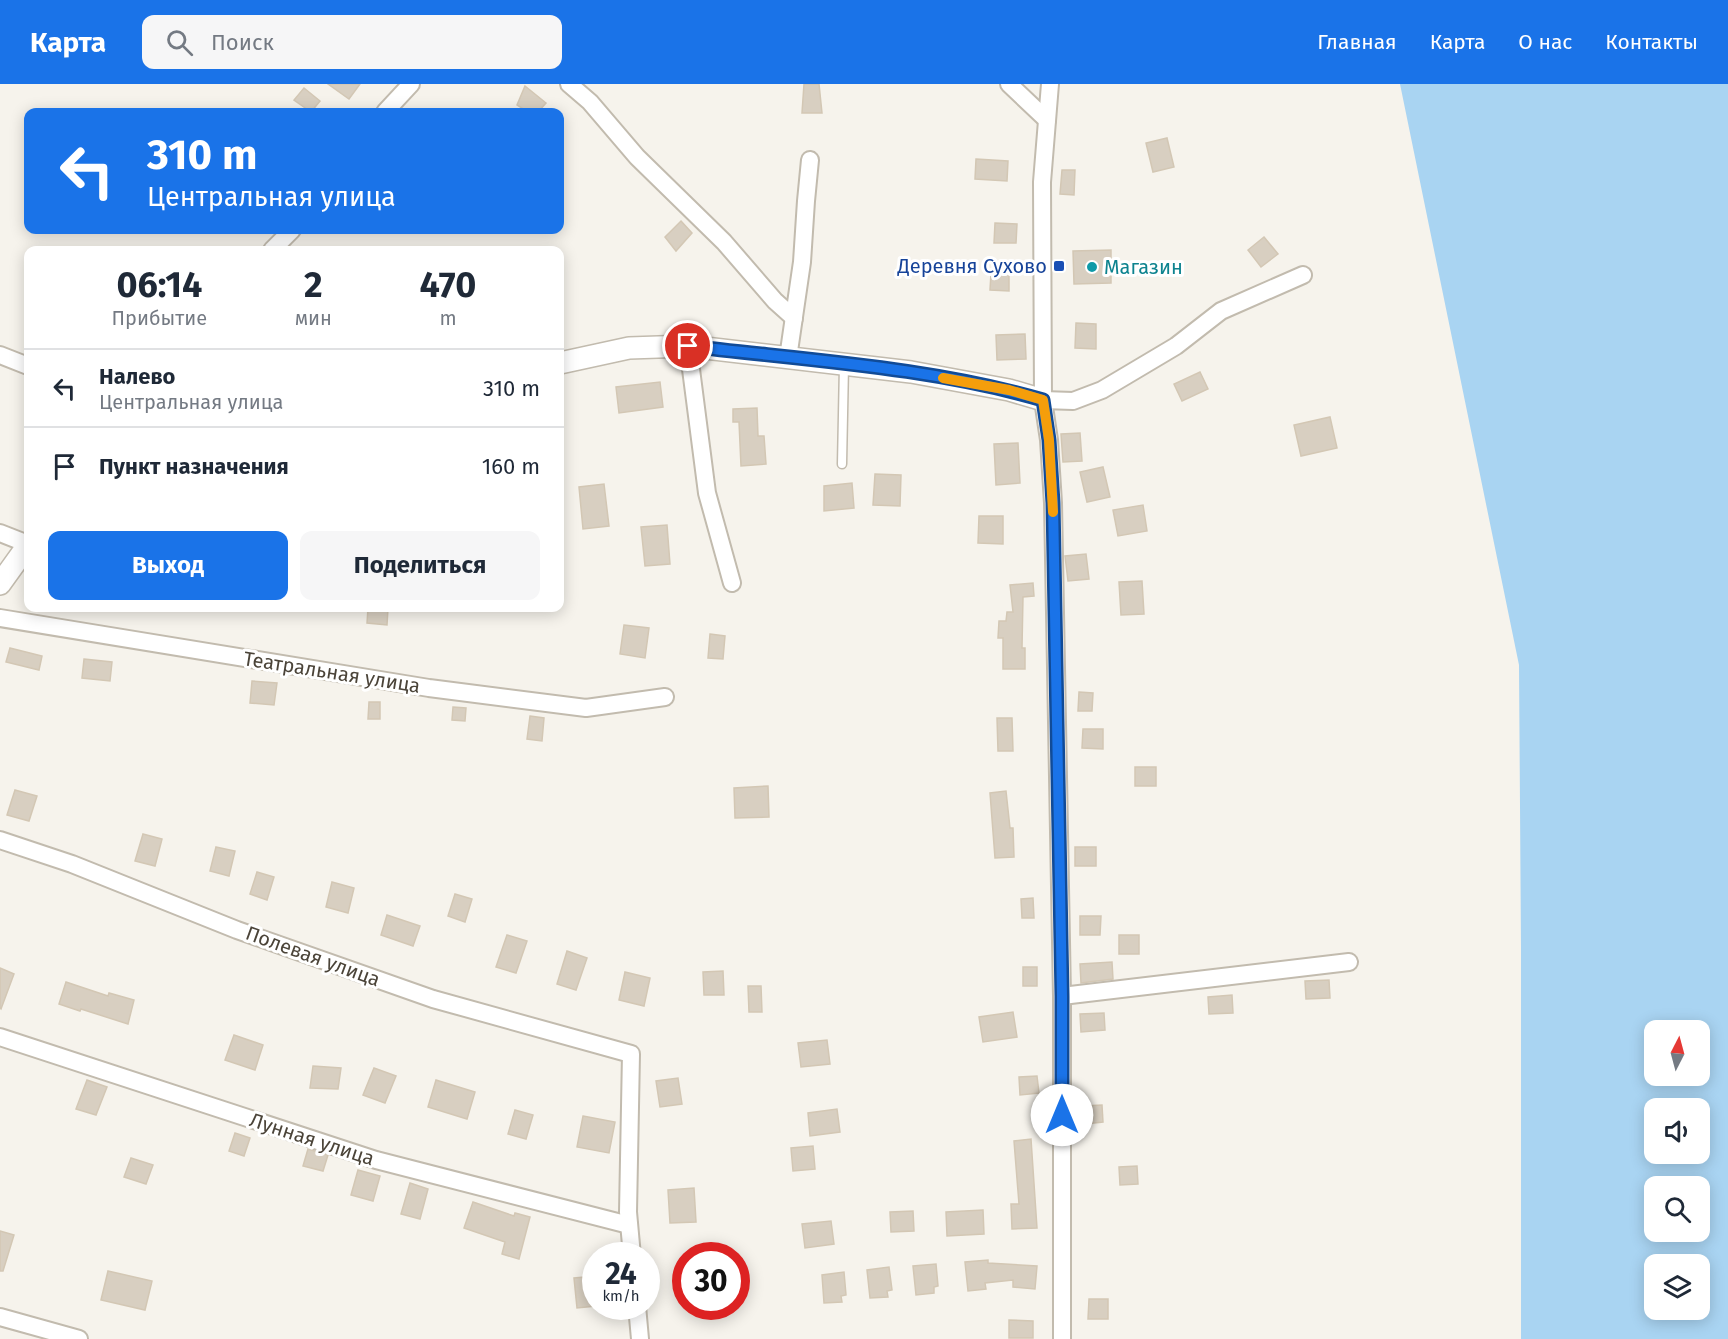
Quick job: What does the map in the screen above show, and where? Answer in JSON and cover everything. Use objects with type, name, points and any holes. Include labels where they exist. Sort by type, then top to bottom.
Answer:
[{"type":"street","points":[[389,108],[411,84]]},
{"type":"street","points":[[569,84],[590,102],[638,157],[724,242],[775,302],[794,318]]},
{"type":"street","points":[[1009,84],[1047,120]]},
{"type":"street","points":[[1050,84],[1042,182],[1043,400],[1049,440],[1053,503],[1062,996],[1062,1339]]},
{"type":"street","points":[[788,358],[802,262],[810,160]]},
{"type":"street","points":[[276,246],[288,234]]},
{"type":"street","points":[[564,362],[629,348],[688,346],[922,374],[1009,390],[1043,400],[1073,401],[1102,390],[1176,346],[1221,311],[1303,276]]},
{"type":"street","points":[[688,346],[707,493],[732,583]]},
{"type":"street","points":[[0,355],[24,364]]},
{"type":"street","points":[[0,533],[24,542]]},
{"type":"street","points":[[0,584],[24,550]]},
{"type":"street","name":"Театральная улица","points":[[0,618],[429,688],[586,708],[665,697]]},
{"type":"street","name":"Полевая улица","points":[[0,840],[72,864],[237,930],[433,999],[632,1054],[629,1225]]},
{"type":"street","points":[[1062,996],[1348,962]]},
{"type":"street","name":"Лунная улица","points":[[0,1036],[376,1160],[629,1225]]},
{"type":"street","points":[[629,1225],[631,1242]]},
{"type":"street","points":[[0,1317],[79,1339]]},
{"type":"street","points":[[638,1320],[640,1339]]},
{"type":"lane","points":[[842,464],[844,364]]},
{"type":"water","points":[[1400,84],[1728,84],[1728,1339],[1521,1339],[1519,665]]},
{"type":"building","points":[[328,84],[360,84],[349,99]]},
{"type":"building","points":[[804,84],[819,84],[822,113],[802,113]]},
{"type":"building","points":[[525,86],[546,103],[542,108],[522,108],[517,105]]},
{"type":"building","points":[[304,88],[320,101],[314,108],[305,108],[294,100]]},
{"type":"building","points":[[1167,138],[1174,167],[1153,172],[1146,143]]},
{"type":"building","points":[[976,159],[1008,161],[1007,181],[975,179]]},
{"type":"building","points":[[1062,170],[1075,170],[1074,195],[1060,194]]},
{"type":"building","points":[[681,221],[692,233],[676,251],[665,237]]},
{"type":"building","points":[[995,223],[1017,224],[1016,243],[994,243]]},
{"type":"building","points":[[1264,237],[1278,254],[1261,267],[1248,250]]},
{"type":"building","name":"Магазин","points":[[1111,250],[1111,283],[1074,284],[1073,251]]},
{"type":"building","points":[[991,273],[1009,274],[1009,291],[990,290]]},
{"type":"building","points":[[1076,323],[1096,324],[1096,349],[1075,348]]},
{"type":"building","points":[[1025,334],[1026,359],[997,360],[996,335]]},
{"type":"building","points":[[1200,372],[1208,389],[1182,401],[1174,384]]},
{"type":"building","points":[[660,382],[663,407],[619,413],[616,387]]},
{"type":"building","points":[[757,408],[758,436],[764,436],[766,464],[741,466],[739,422],[733,422],[733,409]]},
{"type":"building","points":[[1330,417],[1337,448],[1301,456],[1294,425]]},
{"type":"building","points":[[1080,433],[1082,461],[1063,462],[1061,434]]},
{"type":"building","points":[[1018,443],[1020,483],[996,485],[994,444]]},
{"type":"building","points":[[1103,467],[1110,497],[1087,502],[1080,472]]},
{"type":"building","points":[[875,474],[901,475],[900,506],[873,505]]},
{"type":"building","points":[[852,483],[854,508],[824,511],[824,486]]},
{"type":"building","points":[[604,484],[609,526],[583,529],[579,487]]},
{"type":"building","points":[[1143,505],[1147,531],[1118,536],[1113,510]]},
{"type":"building","points":[[979,516],[1003,516],[1003,544],[978,543]]},
{"type":"building","points":[[667,525],[670,564],[645,566],[641,527]]},
{"type":"building","points":[[1086,554],[1089,579],[1068,581],[1065,556]]},
{"type":"building","points":[[1142,581],[1144,614],[1121,615],[1119,582]]},
{"type":"building","points":[[1033,583],[1034,596],[1023,597],[1022,648],[1025,648],[1025,669],[1003,669],[1003,638],[998,638],[999,621],[1006,621],[1007,612],[1013,612],[1010,585]]},
{"type":"building","points":[[368,612],[388,612],[387,625],[367,623]]},
{"type":"building","points":[[624,625],[649,628],[645,658],[620,654]]},
{"type":"building","points":[[710,634],[725,636],[723,659],[708,658]]},
{"type":"building","points":[[10,648],[42,656],[39,670],[6,662]]},
{"type":"building","points":[[84,659],[112,662],[110,681],[82,678]]},
{"type":"building","points":[[252,681],[277,683],[274,705],[250,703]]},
{"type":"building","points":[[1079,692],[1093,693],[1092,711],[1078,711]]},
{"type":"building","points":[[369,702],[380,702],[380,719],[368,719]]},
{"type":"building","points":[[453,707],[466,708],[465,721],[452,720]]},
{"type":"building","points":[[530,716],[544,718],[542,741],[527,739]]},
{"type":"building","points":[[997,718],[1012,718],[1013,751],[998,751]]},
{"type":"building","points":[[1083,729],[1103,729],[1103,749],[1082,748]]},
{"type":"building","points":[[1135,767],[1156,767],[1156,786],[1135,786]]},
{"type":"building","points":[[768,786],[769,817],[735,818],[734,788]]},
{"type":"building","points":[[15,790],[37,796],[29,821],[7,815]]},
{"type":"building","points":[[1006,791],[1010,828],[1013,828],[1014,857],[995,858],[990,793]]},
{"type":"building","points":[[143,834],[162,839],[155,866],[135,861]]},
{"type":"building","points":[[216,847],[235,851],[229,876],[210,871]]},
{"type":"building","points":[[1075,847],[1096,847],[1096,866],[1075,866]]},
{"type":"building","points":[[257,872],[274,877],[267,900],[250,894]]},
{"type":"building","points":[[332,882],[354,888],[348,913],[326,907]]},
{"type":"building","points":[[455,894],[472,899],[465,922],[448,916]]},
{"type":"building","points":[[1033,898],[1034,918],[1022,918],[1021,899]]},
{"type":"building","points":[[387,915],[420,926],[413,946],[381,935]]},
{"type":"building","points":[[1080,916],[1101,916],[1100,935],[1080,935]]},
{"type":"building","points":[[507,935],[527,941],[516,973],[496,967]]},
{"type":"building","points":[[1119,935],[1139,935],[1139,954],[1119,954]]},
{"type":"building","points":[[567,951],[587,958],[576,990],[557,984]]},
{"type":"building","points":[[1112,962],[1113,979],[1081,983],[1080,964]]},
{"type":"building","points":[[1023,967],[1037,967],[1037,986],[1023,986]]},
{"type":"building","points":[[0,968],[14,974],[1,1009],[0,1008]]},
{"type":"building","points":[[723,971],[724,995],[704,995],[703,972]]},
{"type":"building","points":[[625,972],[650,978],[644,1006],[619,1000]]},
{"type":"building","points":[[1329,980],[1330,998],[1306,999],[1305,981]]},
{"type":"building","points":[[66,982],[108,996],[109,993],[134,1000],[128,1024],[59,1004]]},
{"type":"building","points":[[748,986],[761,986],[762,1012],[749,1012]]},
{"type":"building","points":[[1232,995],[1233,1013],[1209,1014],[1208,997]]},
{"type":"building","points":[[1013,1012],[1017,1037],[983,1042],[979,1017]]},
{"type":"building","points":[[1104,1013],[1105,1030],[1081,1032],[1080,1014]]},
{"type":"building","points":[[234,1035],[263,1045],[255,1070],[225,1060]]},
{"type":"building","points":[[827,1040],[830,1064],[801,1067],[798,1043]]},
{"type":"building","points":[[313,1066],[341,1068],[338,1089],[310,1088]]},
{"type":"building","points":[[374,1068],[396,1076],[385,1103],[363,1095]]},
{"type":"building","points":[[1037,1076],[1039,1093],[1020,1095],[1019,1077]]},
{"type":"building","points":[[678,1078],[682,1104],[660,1107],[656,1081]]},
{"type":"building","points":[[87,1080],[107,1087],[96,1115],[76,1109]]},
{"type":"building","points":[[436,1080],[475,1092],[467,1119],[428,1107]]},
{"type":"building","points":[[1102,1105],[1103,1122],[1085,1124],[1083,1106]]},
{"type":"building","points":[[837,1109],[840,1132],[810,1136],[808,1113]]},
{"type":"building","points":[[515,1110],[533,1115],[526,1139],[508,1134]]},
{"type":"building","points":[[583,1116],[615,1122],[609,1153],[577,1147]]},
{"type":"building","points":[[235,1133],[250,1138],[244,1156],[229,1151]]},
{"type":"building","points":[[1031,1139],[1037,1228],[1012,1229],[1011,1204],[1019,1204],[1014,1141]]},
{"type":"building","points":[[813,1146],[815,1169],[793,1171],[791,1148]]},
{"type":"building","points":[[308,1149],[328,1155],[323,1171],[303,1166]]},
{"type":"building","points":[[131,1158],[153,1165],[146,1184],[124,1177]]},
{"type":"building","points":[[1137,1166],[1138,1184],[1120,1185],[1119,1167]]},
{"type":"building","points":[[358,1170],[380,1176],[373,1201],[351,1195]]},
{"type":"building","points":[[410,1183],[428,1189],[420,1219],[401,1214]]},
{"type":"building","points":[[694,1188],[696,1222],[670,1223],[668,1190]]},
{"type":"building","points":[[473,1202],[514,1216],[515,1213],[530,1217],[519,1259],[502,1254],[505,1242],[464,1228]]},
{"type":"building","points":[[983,1210],[984,1234],[947,1236],[946,1212]]},
{"type":"building","points":[[913,1211],[914,1231],[891,1232],[890,1212]]},
{"type":"building","points":[[831,1221],[834,1244],[805,1248],[802,1224]]},
{"type":"building","points":[[0,1231],[14,1235],[3,1271],[0,1271]]},
{"type":"building","points":[[988,1260],[988,1263],[1037,1266],[1035,1289],[1013,1287],[1013,1280],[985,1283],[986,1289],[968,1291],[965,1262]]},
{"type":"building","points":[[936,1264],[938,1286],[934,1287],[934,1293],[916,1295],[913,1266]]},
{"type":"building","points":[[889,1267],[892,1290],[887,1291],[888,1297],[870,1298],[867,1270]]},
{"type":"building","points":[[108,1271],[152,1281],[145,1310],[101,1300]]},
{"type":"building","points":[[844,1272],[846,1295],[841,1296],[842,1302],[824,1303],[822,1275]]},
{"type":"building","points":[[582,1277],[582,1307],[577,1308],[574,1278]]},
{"type":"building","points":[[1089,1299],[1108,1299],[1108,1319],[1088,1319]]},
{"type":"building","points":[[1009,1320],[1033,1321],[1033,1338],[1009,1338]]},
{"type":"slow traffic","points":[[943,378],[1009,390],[1043,400],[1049,440],[1053,512]]},
{"type":"place","name":"Деревня Сухово","points":[[1059,266]]},
{"type":"place","name":"Магазин","points":[[1092,267]]},
{"type":"route","points":[[688,346],[911,372],[1009,390],[1043,400],[1049,440],[1053,503],[1062,1115]]}]
